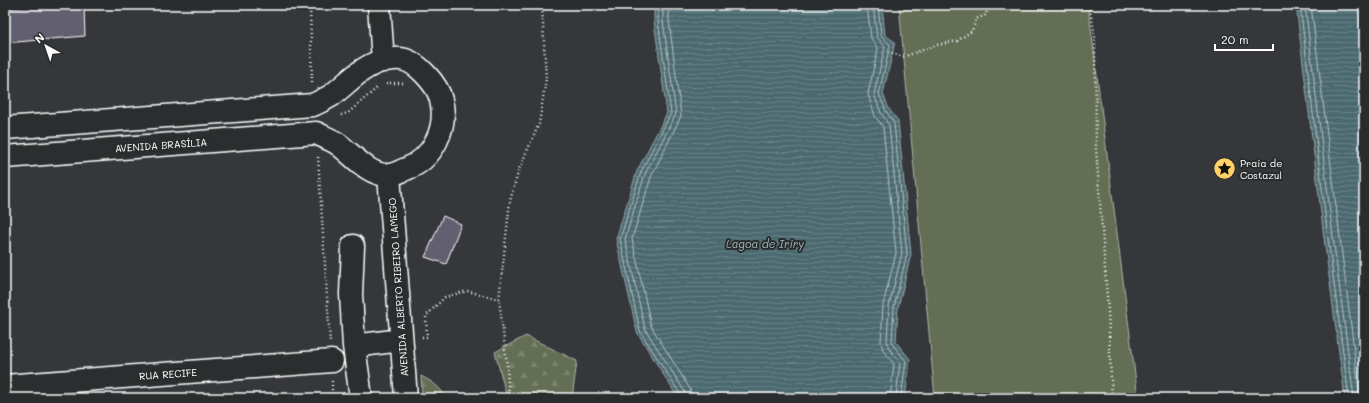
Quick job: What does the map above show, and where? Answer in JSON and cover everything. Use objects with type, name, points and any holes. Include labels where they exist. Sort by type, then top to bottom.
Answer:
[{"type":"street","points":[[379,5],[383,60]]},
{"type":"street","points":[[5,128],[313,105],[331,96],[360,70],[383,60],[401,58],[417,66],[429,77],[441,99],[442,119],[437,142],[427,156],[412,167],[389,175],[380,174],[366,168],[338,144],[316,133]]},
{"type":"street","name":"AVENIDA BRASÍLIA","points":[[5,157],[316,133]]},
{"type":"street","name":"AVENIDA ALBERTO RIBEIRO LAMEGO","points":[[389,175],[406,398]]},
{"type":"street","points":[[353,246],[351,294],[354,346],[361,398]]},
{"type":"street","points":[[354,346],[401,340]]},
{"type":"street","name":"RUA RECIFE","points":[[5,386],[332,361]]},
{"type":"path","points":[[310,5],[313,105]]},
{"type":"path","points":[[509,398],[507,365],[499,299],[510,201],[519,169],[539,124],[546,79],[542,5]]},
{"type":"path","points":[[892,53],[903,57],[937,45],[957,41],[972,31],[976,19],[986,15],[988,5]]},
{"type":"path","points":[[1089,5],[1095,36],[1096,149],[1108,310],[1112,398]]},
{"type":"path","points":[[332,398],[332,361],[315,124],[348,113],[383,83],[402,82],[407,84]]},
{"type":"path","points":[[401,340],[427,337],[426,316],[445,297],[466,291],[499,299]]},
{"type":"green space","points":[[899,5],[1088,5],[1138,398],[935,398]]},
{"type":"green space","points":[[526,336],[577,361],[572,398],[507,398],[495,352]]},
{"type":"green space","points":[[421,376],[439,388],[444,394],[445,398],[422,398]]},
{"type":"water","name":"Lagoa de Iriry","points":[[654,5],[882,5],[885,35],[895,42],[883,94],[889,109],[898,121],[911,254],[898,308],[896,342],[910,359],[905,398],[678,398],[637,332],[616,239],[637,171],[667,113],[654,21]]},
{"type":"water","points":[[1296,5],[1364,5],[1364,398],[1345,398]]},
{"type":"building","points":[[35,5],[84,5],[85,36],[5,43],[5,9]]},
{"type":"building","points":[[443,216],[461,224],[446,264],[425,257]]},
{"type":"place","name":"Praia de Costazul","points":[[1224,169]]}]
